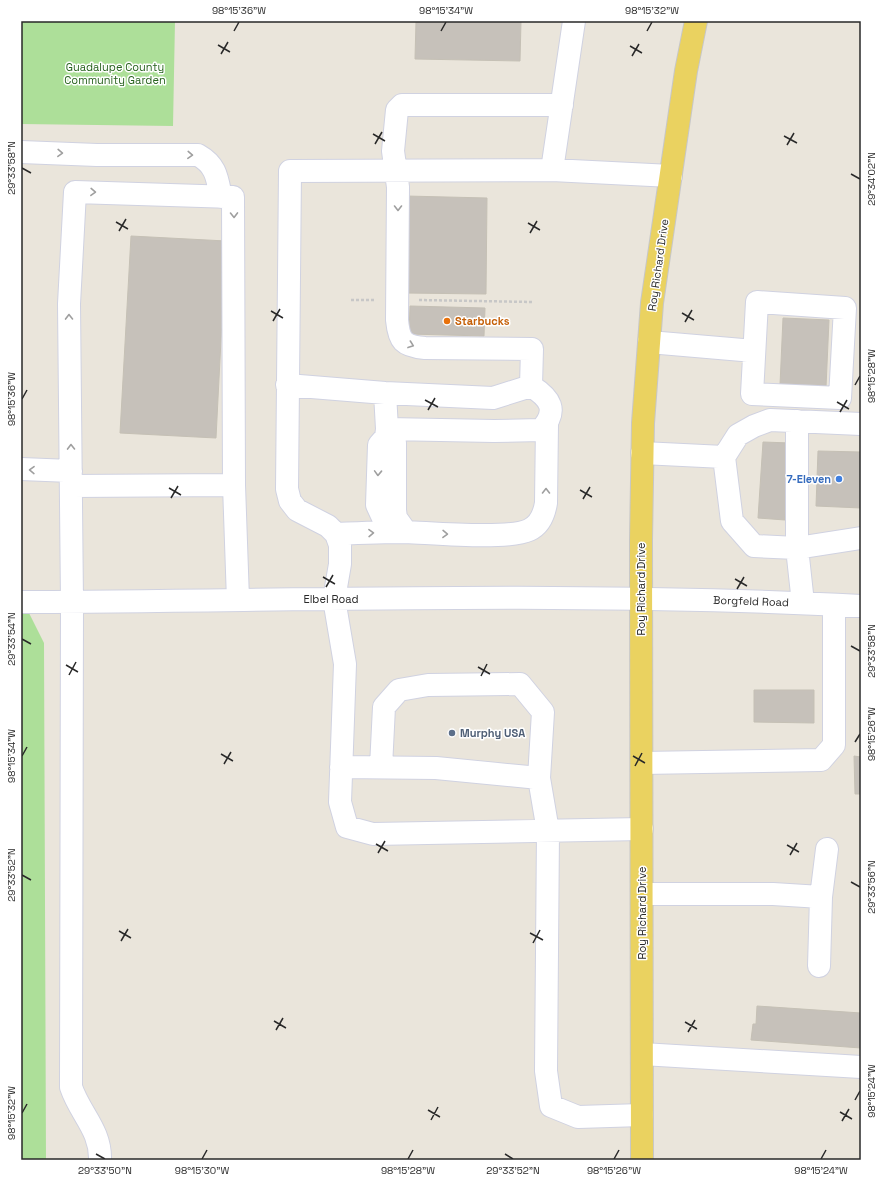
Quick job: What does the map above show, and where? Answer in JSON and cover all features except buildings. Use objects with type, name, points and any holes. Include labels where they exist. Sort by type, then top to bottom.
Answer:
[{"type":"main road","name":"Roy Richard Drive","points":[[642,1160],[642,454],[652,303],[686,71],[696,21]]},
{"type":"street","points":[[552,170],[574,21]]},
{"type":"street","points":[[531,386],[532,349],[447,349],[414,347],[402,341],[399,337],[397,300],[398,186],[393,151],[397,110],[402,105],[562,105]]},
{"type":"street","points":[[21,152],[97,155],[198,155],[208,161],[217,176],[221,196]]},
{"type":"street","points":[[642,829],[373,834],[347,828],[340,802],[345,664],[334,599],[340,564],[340,545],[336,534],[316,518],[305,515],[297,510],[290,501],[286,476],[290,171],[552,170],[670,176]]},
{"type":"street","points":[[100,1160],[100,1146],[88,1120],[76,1103],[71,1087],[72,603],[69,304],[75,192],[233,197],[234,485],[238,600]]},
{"type":"street","points":[[757,302],[845,308],[840,398],[752,394],[754,350],[757,302]]},
{"type":"street","points":[[649,342],[754,350]]},
{"type":"street","points":[[287,385],[385,393],[493,398],[531,386]]},
{"type":"street","points":[[336,534],[406,532],[509,535],[534,527],[544,515],[546,503],[547,424],[551,414],[546,396],[531,386]]},
{"type":"street","points":[[385,393],[387,433],[379,445],[377,505],[383,518],[406,532]]},
{"type":"street","points":[[861,424],[770,420],[754,426],[738,435],[724,457],[732,521],[754,546],[797,548],[861,538]]},
{"type":"street","points":[[796,421],[797,548],[803,603]]},
{"type":"street","points":[[387,433],[541,430],[547,424]]},
{"type":"street","points":[[642,454],[724,457]]},
{"type":"street","points":[[21,470],[71,478],[234,485]]},
{"type":"street","name":"Elbel Road","points":[[28,602],[72,603],[334,599],[642,598]]},
{"type":"street","name":"Borgfeld Road","points":[[642,598],[861,606]]},
{"type":"street","points":[[642,763],[821,760],[834,745],[834,605]]},
{"type":"street","points":[[381,767],[384,707],[398,690],[428,685],[520,684],[543,712],[539,778],[548,831],[546,1071],[551,1106],[578,1117],[642,1115]]},
{"type":"street","points":[[341,767],[436,768],[539,778]]},
{"type":"street","points":[[819,966],[820,897],[827,849]]},
{"type":"street","points":[[642,894],[773,894],[820,897]]},
{"type":"street","points":[[642,1054],[861,1067]]},
{"type":"path","points":[[351,300],[533,302]]},
{"type":"green space","name":"Guadalupe County Community Garden","points":[[21,21],[175,21],[173,126],[21,124]]},
{"type":"green space","points":[[21,597],[44,643],[46,1160],[21,1160]]},
{"type":"place","name":"Starbucks","points":[[447,321]]},
{"type":"place","name":"7-Eleven","points":[[839,479]]},
{"type":"place","name":"Murphy USA","points":[[452,733]]}]
